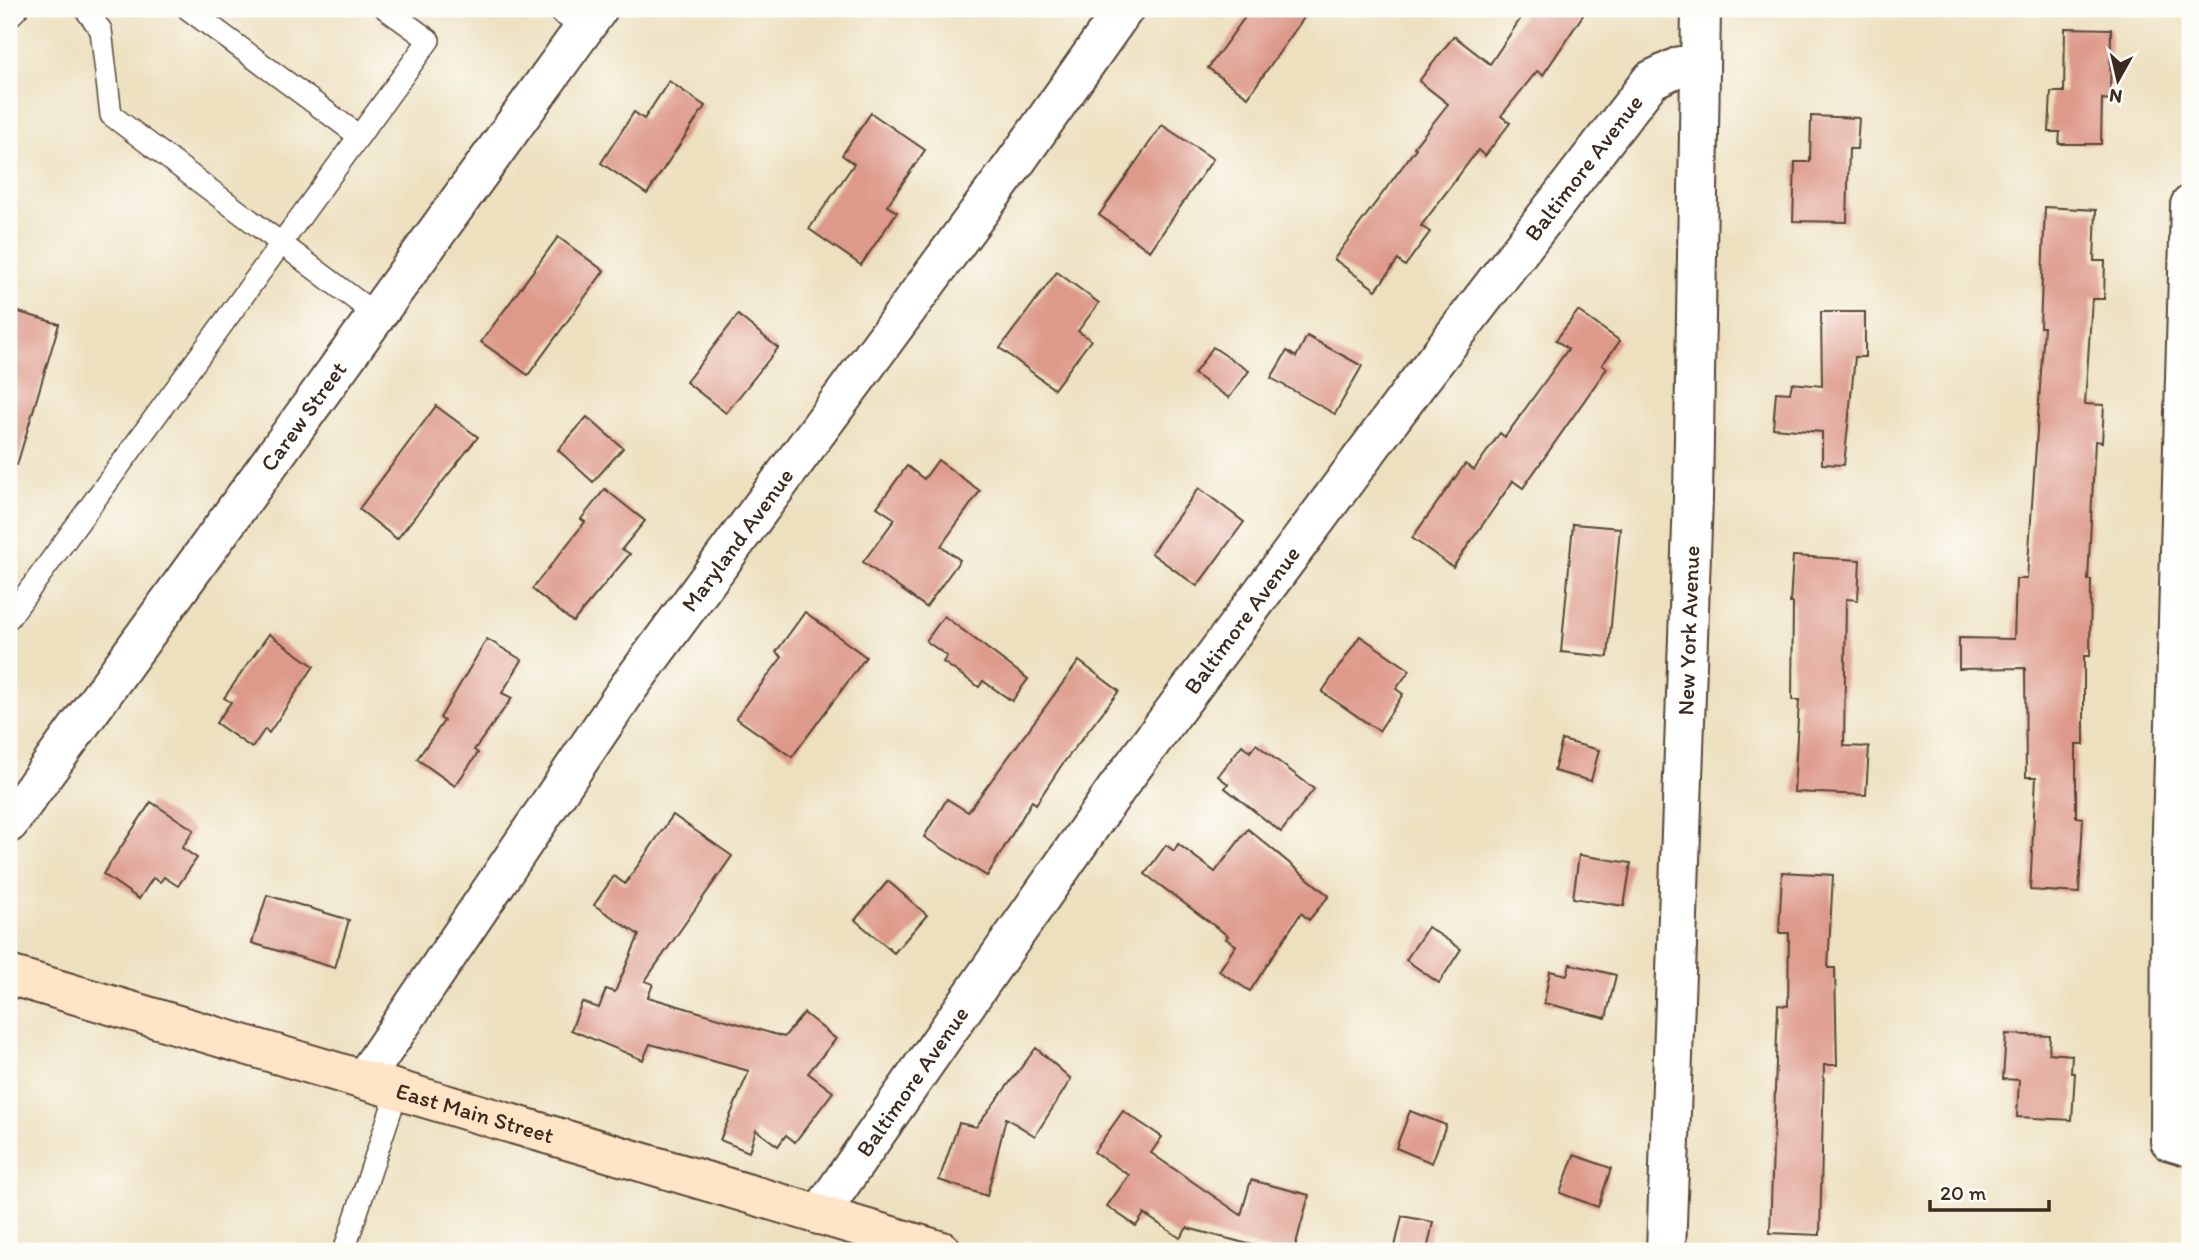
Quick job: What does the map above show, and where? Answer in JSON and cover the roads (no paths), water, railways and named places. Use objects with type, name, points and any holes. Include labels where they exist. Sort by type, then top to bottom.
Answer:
[{"type":"main road","name":"East Main Street","points":[[9,975],[942,1251]]},
{"type":"street","name":"Maryland Avenue","points":[[381,1084],[628,688],[957,242],[1124,9]]},
{"type":"street","name":"New York Avenue","points":[[1666,1251],[1693,498],[1701,9]]},
{"type":"street","name":"Carew Street","points":[[9,823],[376,315],[579,15]]},
{"type":"street","name":"Baltimore Avenue","points":[[819,1215],[1117,788],[1425,373],[1651,80],[1679,66],[1698,67]]},
{"type":"street","points":[[2190,205],[2183,702],[2171,863],[2170,1141],[2190,1147]]},
{"type":"lane","points":[[9,17],[18,9]]},
{"type":"lane","points":[[85,9],[101,30],[111,115],[376,315]]},
{"type":"lane","points":[[188,9],[359,136]]},
{"type":"lane","points":[[9,618],[429,40],[386,9]]},
{"type":"lane","points":[[344,1251],[381,1084]]}]
